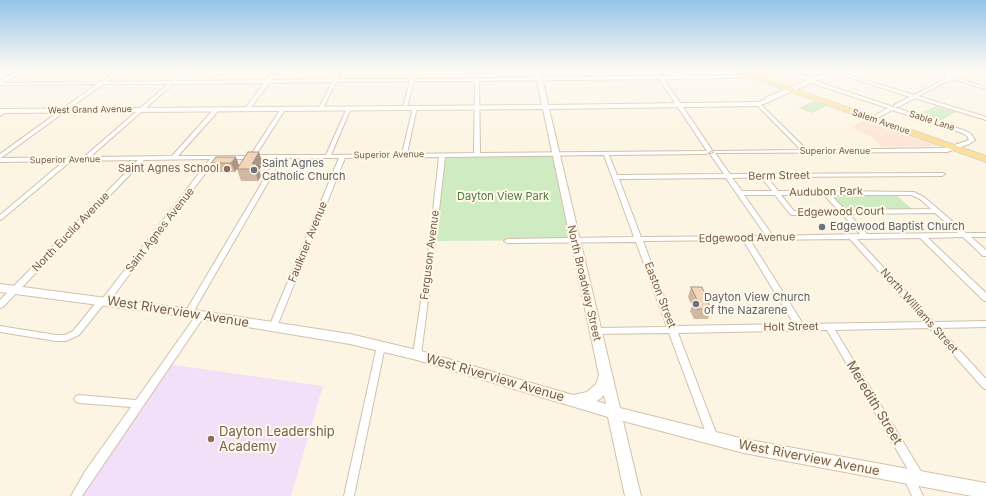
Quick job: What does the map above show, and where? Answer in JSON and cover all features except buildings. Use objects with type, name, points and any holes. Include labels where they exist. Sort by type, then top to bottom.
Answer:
[{"type":"main road","name":"Salem Avenue","points":[[796,92],[986,159]]},
{"type":"street","points":[[0,157],[89,92]]},
{"type":"street","points":[[85,159],[161,92]]},
{"type":"street","points":[[247,109],[260,92]]},
{"type":"street","points":[[321,108],[329,92]]},
{"type":"street","points":[[405,107],[409,92]]},
{"type":"street","points":[[477,92],[477,154]]},
{"type":"street","name":"North Broadway Street","points":[[542,92],[574,240],[633,496]]},
{"type":"street","points":[[670,92],[771,238]]},
{"type":"street","name":"West Grand Avenue","points":[[3,111],[760,104],[785,92]]},
{"type":"street","name":"Sable Lane","points":[[847,92],[964,132],[971,137],[972,140],[967,144],[955,148]]},
{"type":"street","points":[[900,92],[986,119]]},
{"type":"street","points":[[872,119],[923,92]]},
{"type":"street","name":"West Grand Avenue","points":[[733,104],[756,102],[774,97]]},
{"type":"street","points":[[760,104],[805,151]]},
{"type":"street","points":[[404,155],[415,107]]},
{"type":"street","points":[[252,157],[284,108]]},
{"type":"street","points":[[328,156],[349,108]]},
{"type":"street","points":[[174,158],[217,109]]},
{"type":"street","points":[[0,115],[3,111]]},
{"type":"street","name":"Superior Avenue","points":[[0,160],[947,150],[955,148]]},
{"type":"street","name":"Easton Street","points":[[606,153],[713,438]]},
{"type":"street","name":"Ferguson Avenue","points":[[417,355],[432,246],[442,155]]},
{"type":"street","name":"Faulkner Avenue","points":[[273,327],[343,156]]},
{"type":"street","points":[[188,314],[280,157]]},
{"type":"street","name":"Saint Agnes Avenue","points":[[0,329],[56,338],[66,338],[76,333],[104,301],[214,158]]},
{"type":"street","name":"North Euclid Avenue","points":[[0,305],[142,159]]},
{"type":"street","points":[[0,218],[69,160]]},
{"type":"street","name":"Berm Street","points":[[616,178],[942,174]]},
{"type":"street","name":"Edgewood Court","points":[[763,176],[792,213],[938,212]]},
{"type":"street","points":[[825,192],[865,236]]},
{"type":"street","name":"Audubon Park","points":[[740,193],[912,193],[922,198],[938,212]]},
{"type":"street","points":[[938,212],[986,254]]},
{"type":"street","name":"Edgewood Avenue","points":[[507,241],[986,235]]},
{"type":"street","name":"North Williams Street","points":[[852,236],[986,385]]},
{"type":"street","points":[[922,236],[986,298]]},
{"type":"street","points":[[745,238],[800,327]]},
{"type":"street","name":"West Riverview Avenue","points":[[0,288],[104,301],[350,339],[417,355],[613,412],[768,452],[986,491]]},
{"type":"street","points":[[76,496],[200,316]]},
{"type":"street","name":"Holt Street","points":[[595,331],[986,324]]},
{"type":"street","name":"Meredith Street","points":[[829,327],[914,478],[918,496]]},
{"type":"street","points":[[349,496],[381,346]]},
{"type":"street","points":[[566,399],[589,398],[595,395],[602,387],[605,374]]},
{"type":"street","points":[[79,400],[139,404]]},
{"type":"shaded area","points":[[865,120],[936,146],[882,147],[872,137],[851,127]]},
{"type":"shaded area","name":"Dayton Leadership Academy","points":[[168,362],[174,365],[323,386],[291,496],[76,496]]},
{"type":"green space","points":[[813,101],[827,106],[812,113],[798,108]]},
{"type":"green space","points":[[936,106],[956,112],[938,122],[918,115]]},
{"type":"green space","name":"Dayton View Park","points":[[556,154],[574,240],[432,241],[442,155]]},
{"type":"green space","points":[[893,192],[914,211],[845,212],[827,193]]},
{"type":"place","name":"Saint Agnes School","points":[[227,169]]},
{"type":"place","name":"Saint Agnes Catholic Church","points":[[254,170]]},
{"type":"place","name":"Edgewood Baptist Church","points":[[822,227]]},
{"type":"place","name":"Dayton View Church of the Nazarene","points":[[696,304]]},
{"type":"place","name":"Dayton Leadership Academy","points":[[211,439]]}]
